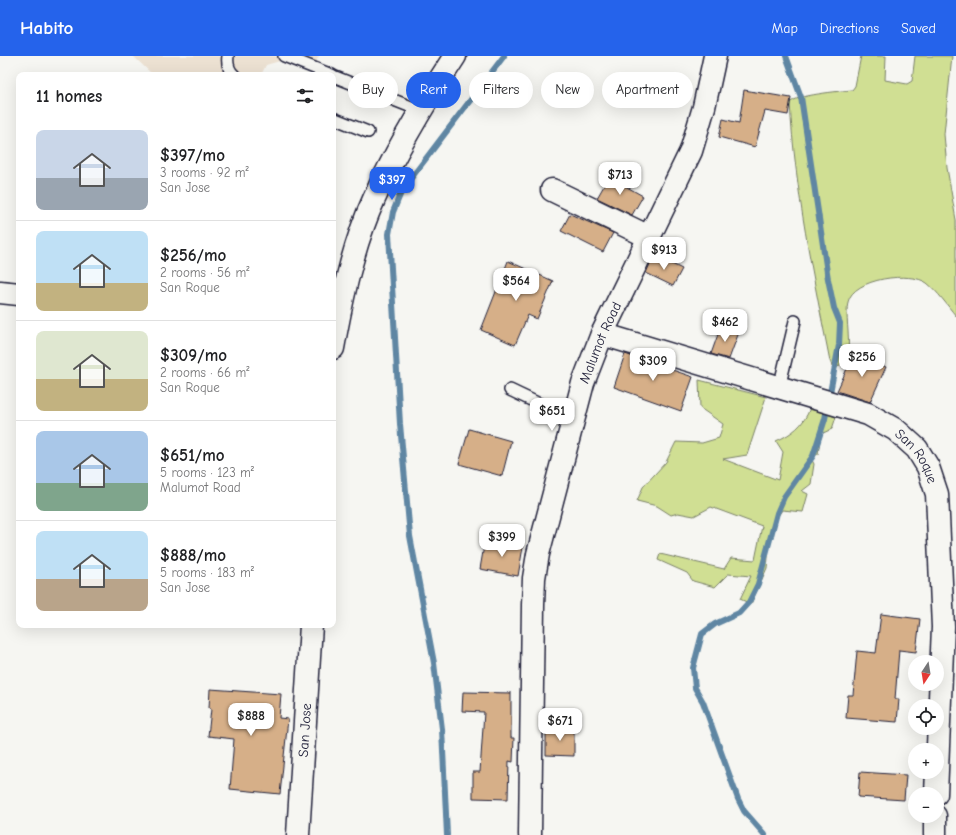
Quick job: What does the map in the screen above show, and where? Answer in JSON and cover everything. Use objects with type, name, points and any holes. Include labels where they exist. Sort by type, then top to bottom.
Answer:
[{"type":"street","points":[[336,326],[353,257],[373,199],[419,110],[455,56]]},
{"type":"street","name":"Malumot Road","points":[[530,835],[534,578],[583,383],[602,334],[691,151],[704,107],[715,56]]},
{"type":"street","points":[[552,190],[649,237]]},
{"type":"street","points":[[0,292],[16,294]]},
{"type":"street","name":"San Roque","points":[[602,334],[868,414],[896,430],[917,449],[928,467],[937,494],[943,627],[936,787]]},
{"type":"street","name":"San Jose","points":[[298,835],[311,628]]},
{"type":"street","points":[[935,835],[936,823]]},
{"type":"lane","points":[[228,56],[227,62],[230,72]]},
{"type":"lane","points":[[284,56],[324,72]]},
{"type":"lane","points":[[336,77],[419,110]]},
{"type":"lane","points":[[336,119],[368,132]]},
{"type":"lane","points":[[779,388],[795,321]]},
{"type":"lane","points":[[510,390],[573,420]]},
{"type":"shaded area","points":[[133,56],[319,56],[316,62],[290,58],[266,65],[262,72],[150,72]]},
{"type":"green space","points":[[861,56],[886,56],[885,80],[907,84],[912,81],[915,56],[952,56],[944,134],[947,168],[956,220],[956,316],[927,283],[919,279],[896,277],[871,282],[860,287],[852,294],[848,302],[848,351],[846,358],[837,368],[832,366],[830,361],[811,265],[800,200],[792,136],[790,103],[794,100],[809,96],[852,90],[855,86]]},
{"type":"green space","points":[[699,380],[766,397],[747,455],[723,459],[778,480],[783,452],[776,441],[797,428],[810,408],[836,417],[832,429],[821,434],[818,454],[811,458],[814,464],[811,484],[802,491],[808,494],[803,512],[782,510],[771,527],[767,568],[751,604],[740,599],[751,576],[728,574],[715,587],[693,581],[687,573],[658,560],[660,554],[724,569],[731,558],[755,560],[762,526],[711,507],[694,516],[678,513],[671,515],[657,506],[637,501],[643,487],[666,462],[676,442],[702,443],[719,438],[723,424],[700,408]]},
{"type":"building","points":[[744,90],[791,98],[788,115],[765,111],[755,147],[719,137],[723,119],[739,123]]},
{"type":"building","points":[[609,177],[643,196],[632,215],[597,198]]},
{"type":"building","points":[[570,214],[613,233],[603,252],[561,231]]},
{"type":"building","points":[[654,255],[682,269],[673,286],[646,273]]},
{"type":"building","points":[[508,261],[553,281],[537,319],[528,315],[515,345],[481,330]]},
{"type":"building","points":[[721,326],[739,332],[729,359],[711,354]]},
{"type":"building","points":[[854,353],[886,367],[870,402],[837,391]]},
{"type":"building","points":[[625,354],[693,377],[681,411],[614,387]]},
{"type":"building","points":[[469,429],[511,441],[502,476],[459,464]]},
{"type":"building","points":[[485,540],[523,547],[518,576],[480,569]]},
{"type":"building","points":[[881,614],[920,619],[916,652],[899,650],[895,699],[899,699],[897,722],[846,718],[848,695],[853,695],[857,651],[876,653]]},
{"type":"building","points":[[210,689],[281,694],[279,718],[288,719],[280,794],[230,789],[234,739],[208,736],[211,709],[209,708]]},
{"type":"building","points":[[463,692],[511,693],[511,738],[514,738],[513,762],[509,761],[508,799],[473,798],[473,772],[480,772],[484,712],[462,711]]},
{"type":"building","points":[[546,729],[574,729],[574,756],[546,755]]},
{"type":"building","points":[[860,772],[906,775],[904,800],[858,797]]},
{"type":"waterway","points":[[447,835],[442,729],[434,663],[410,536],[400,424],[389,234],[393,212],[402,190],[504,56]]},
{"type":"waterway","points":[[765,835],[744,811],[738,799],[703,702],[695,688],[693,668],[702,634],[715,624],[739,613],[749,602],[758,584],[777,513],[784,497],[813,456],[825,419],[839,345],[840,323],[834,308],[828,279],[801,97],[786,56]]}]
